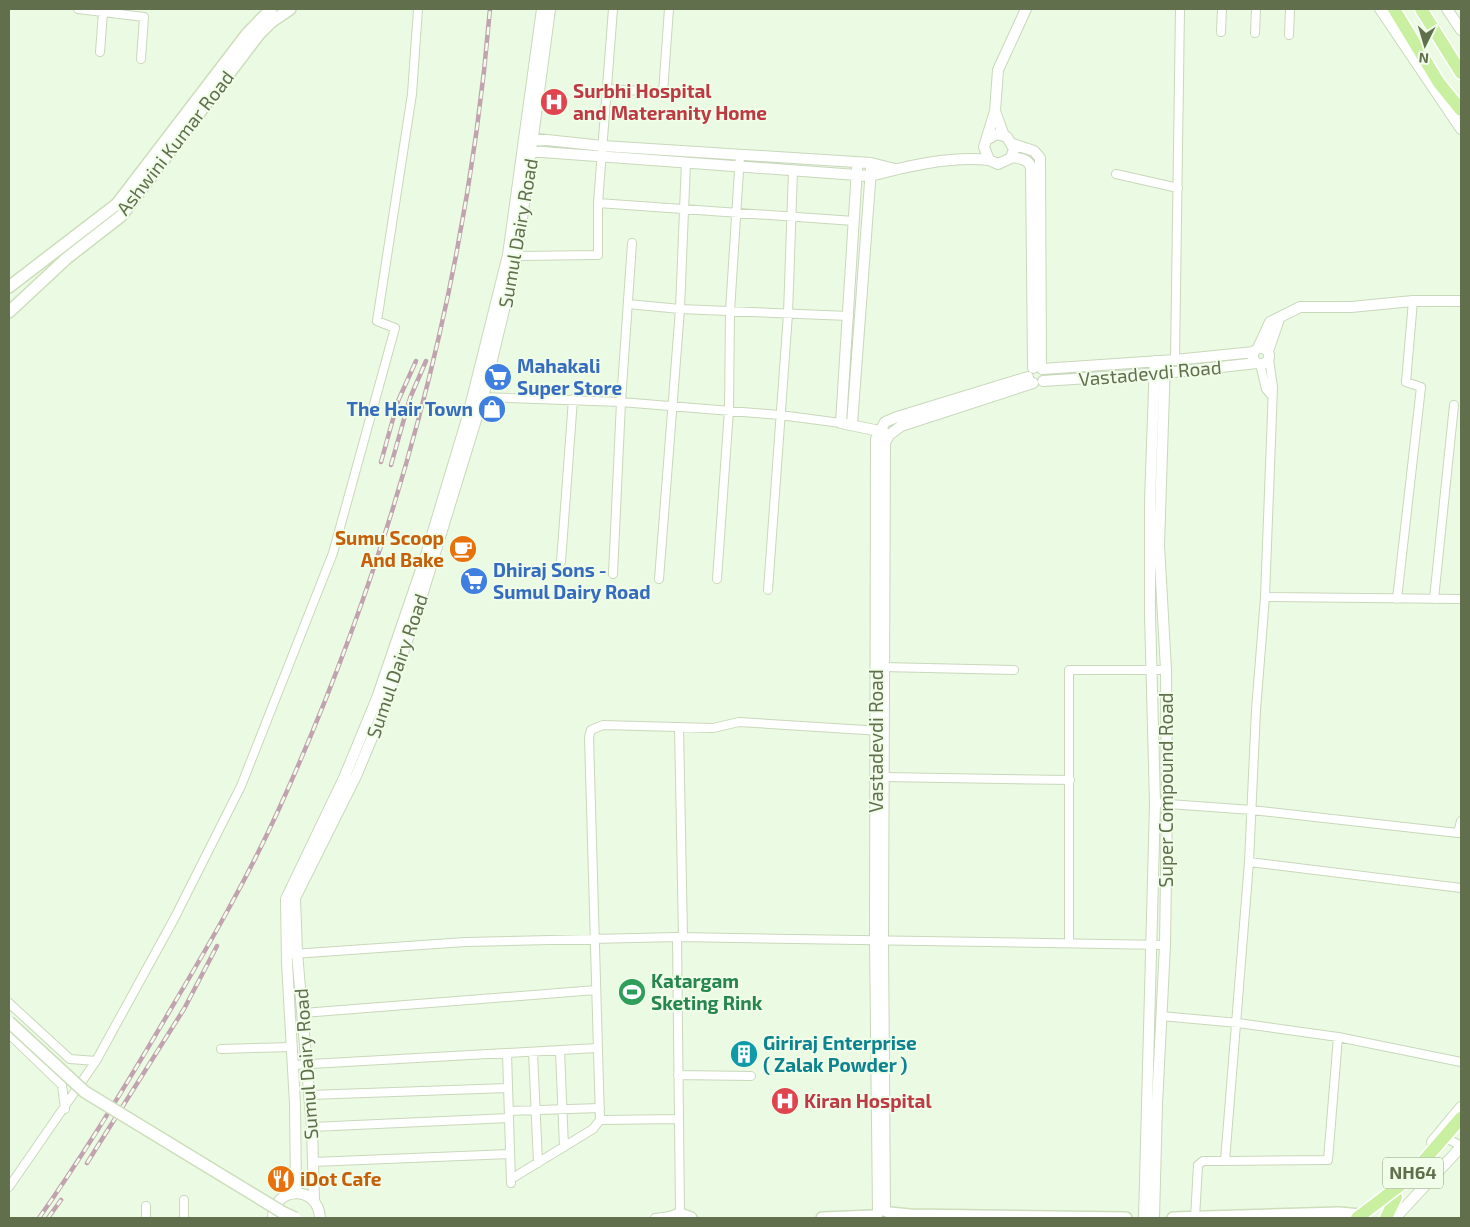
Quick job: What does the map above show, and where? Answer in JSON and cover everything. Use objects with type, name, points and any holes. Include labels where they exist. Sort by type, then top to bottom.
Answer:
[{"type":"highway","points":[[1394,9],[1439,82],[1461,110]]},
{"type":"highway","points":[[1421,9],[1461,73]]},
{"type":"highway","name":"NH64","points":[[1360,1217],[1407,1180],[1461,1118]]},
{"type":"highway","name":"NH64","points":[[1360,1217],[1387,1207],[1461,1126]]},
{"type":"highway","points":[[1386,1218],[1396,1197]]},
{"type":"main road","name":"Ashwini Kumar Road","points":[[9,287],[117,204],[247,34],[271,9]]},
{"type":"main road","name":"Ashwini Kumar Road","points":[[9,314],[68,258],[121,216],[259,34],[271,22],[290,9]]},
{"type":"main road","points":[[9,306],[9,314]]},
{"type":"main road","points":[[9,1022],[85,1092],[282,1212],[295,1218]]},
{"type":"main road","points":[[1173,1218],[1339,1213],[1360,1217]]},
{"type":"main road","points":[[822,1218],[882,1215],[1126,1218]]},
{"type":"street","points":[[78,9],[144,17],[141,59]]},
{"type":"street","points":[[9,1188],[96,1061],[174,919],[241,786],[333,553],[395,328],[378,321],[390,228],[412,94],[418,9]]},
{"type":"street","points":[[542,9],[529,138],[603,151],[686,162],[870,176],[896,169],[967,158],[1003,163],[1012,157],[1021,158],[1030,163],[1037,374]]},
{"type":"street","name":"Sumul Dairy Road","points":[[320,1218],[318,1206],[314,1200],[312,1128],[302,1013],[292,954],[295,898],[360,766],[379,721],[423,592],[518,256],[527,150],[550,9]]},
{"type":"street","points":[[518,256],[598,255],[598,203],[613,9]]},
{"type":"street","points":[[663,92],[670,9]]},
{"type":"street","points":[[989,160],[986,143],[995,111],[998,70],[1026,9]]},
{"type":"street","points":[[1165,361],[1178,188],[1180,9]]},
{"type":"street","points":[[1221,32],[1222,9]]},
{"type":"street","points":[[1255,33],[1256,9]]},
{"type":"street","points":[[1288,35],[1290,9]]},
{"type":"street","points":[[1380,9],[1461,129]]},
{"type":"street","points":[[1447,9],[1461,30]]},
{"type":"street","points":[[100,52],[103,12]]},
{"type":"street","points":[[608,89],[697,94]]},
{"type":"street","points":[[995,111],[1004,136]]},
{"type":"street","points":[[967,158],[997,134],[1004,136],[1013,144],[1034,151],[1040,158],[1037,374]]},
{"type":"street","points":[[1012,157],[1013,144]]},
{"type":"street","points":[[890,434],[847,423],[729,410],[573,399],[478,397],[508,255],[527,150],[740,155],[871,163],[896,169]]},
{"type":"street","points":[[717,579],[729,410],[730,311],[740,155]]},
{"type":"street","points":[[659,579],[680,309],[686,162]]},
{"type":"street","points":[[847,423],[849,316],[858,163]]},
{"type":"street","points":[[847,423],[871,163]]},
{"type":"street","points":[[768,590],[788,314],[793,170]]},
{"type":"street","points":[[1116,174],[1178,188]]},
{"type":"street","points":[[598,203],[854,221]]},
{"type":"street","points":[[614,574],[621,402],[632,243]]},
{"type":"street","points":[[1398,598],[1421,387],[1406,382],[1413,301]]},
{"type":"street","points":[[1225,1161],[1238,1023],[1252,810],[1256,710],[1265,597],[1271,395],[1274,387],[1261,356],[1270,322],[1300,307],[1351,306],[1413,301],[1461,301]]},
{"type":"street","points":[[628,304],[680,309],[849,316]]},
{"type":"street","name":"Vastadevdi Road","points":[[882,1215],[879,939],[880,731],[875,489],[876,439],[879,430],[884,422],[897,417],[1037,374],[1165,361],[1261,356]]},
{"type":"street","name":"Vastadevdi Road","points":[[879,939],[883,777],[880,731],[883,667],[884,452],[890,434],[901,426],[1037,374],[1160,373],[1261,356]]},
{"type":"street","name":"Super Compound Road","points":[[1144,1218],[1155,803],[1150,669],[1150,501],[1160,373],[1165,361]]},
{"type":"street","name":"Super Compound Road","points":[[1154,1218],[1165,946],[1167,804],[1166,670],[1159,545],[1160,373]]},
{"type":"street","points":[[561,562],[573,399]]},
{"type":"street","points":[[1434,599],[1454,405]]},
{"type":"street","points":[[1265,597],[1461,599]]},
{"type":"street","points":[[883,667],[1014,670]]},
{"type":"street","points":[[1069,943],[1069,670],[1166,670]]},
{"type":"street","points":[[507,1053],[511,1181],[593,1129],[600,1120],[589,737],[591,730],[603,725],[713,728],[739,722],[880,731]]},
{"type":"street","points":[[655,1218],[681,1217],[678,1074],[680,937],[679,727]]},
{"type":"street","points":[[883,777],[1070,780]]},
{"type":"street","points":[[1155,803],[1252,810],[1458,833],[1461,821]]},
{"type":"street","points":[[1249,862],[1461,888]]},
{"type":"street","points":[[296,1193],[292,1047],[292,954],[465,942],[680,937],[879,939],[1165,946]]},
{"type":"street","points":[[302,1013],[596,990]]},
{"type":"street","points":[[9,1003],[70,1059],[96,1061]]},
{"type":"street","points":[[1161,1016],[1238,1023],[1338,1037],[1461,1062]]},
{"type":"street","points":[[9,1034],[62,1085],[65,1108]]},
{"type":"street","points":[[1195,1218],[1198,1164],[1203,1161],[1328,1160],[1338,1037]]},
{"type":"street","points":[[221,1050],[292,1047]]},
{"type":"street","points":[[293,1065],[597,1048]]},
{"type":"street","points":[[560,1051],[564,1147]]},
{"type":"street","points":[[533,1052],[538,1163]]},
{"type":"street","points":[[678,1074],[751,1076]]},
{"type":"street","points":[[309,1095],[508,1088]]},
{"type":"street","points":[[1360,1217],[1406,1173],[1461,1107]]},
{"type":"street","points":[[312,1128],[509,1114],[535,1110],[600,1108]]},
{"type":"street","points":[[600,1120],[679,1119]]},
{"type":"street","points":[[1395,1218],[1461,1147],[1439,1134]]},
{"type":"street","points":[[313,1162],[510,1154]]},
{"type":"street","points":[[273,1218],[278,1202],[283,1197],[296,1193],[308,1196],[314,1200]]},
{"type":"street","points":[[184,1200],[184,1218]]},
{"type":"street","points":[[146,1206],[146,1218]]},
{"type":"railway","points":[[39,1218],[124,1087],[241,886],[278,811],[319,715],[356,618],[390,519],[418,419],[443,318],[463,216],[479,113],[490,9]]},
{"type":"railway","points":[[381,462],[398,401],[416,361]]},
{"type":"railway","points":[[391,465],[410,398],[426,361]]},
{"type":"railway","points":[[87,1163],[184,1009],[217,946]]},
{"type":"railway","points":[[48,1218],[61,1200]]},
{"type":"place","name":"Surbhi Hospital and Materanity Home","points":[[554,102]]},
{"type":"place","name":"Mahakali Super Store","points":[[498,377]]},
{"type":"place","name":"The Hair Town","points":[[492,409]]},
{"type":"place","name":"Sumu Scoop And Bake","points":[[463,549]]},
{"type":"place","name":"Dhiraj Sons - Sumul Dairy Road","points":[[474,581]]},
{"type":"place","name":"Katargam Sketing Rink","points":[[632,992]]},
{"type":"place","name":"Giriraj Enterprise ( Zalak Powder )","points":[[744,1054]]},
{"type":"place","name":"Kiran Hospital","points":[[785,1101]]},
{"type":"place","name":"iDot Cafe","points":[[281,1179]]}]
